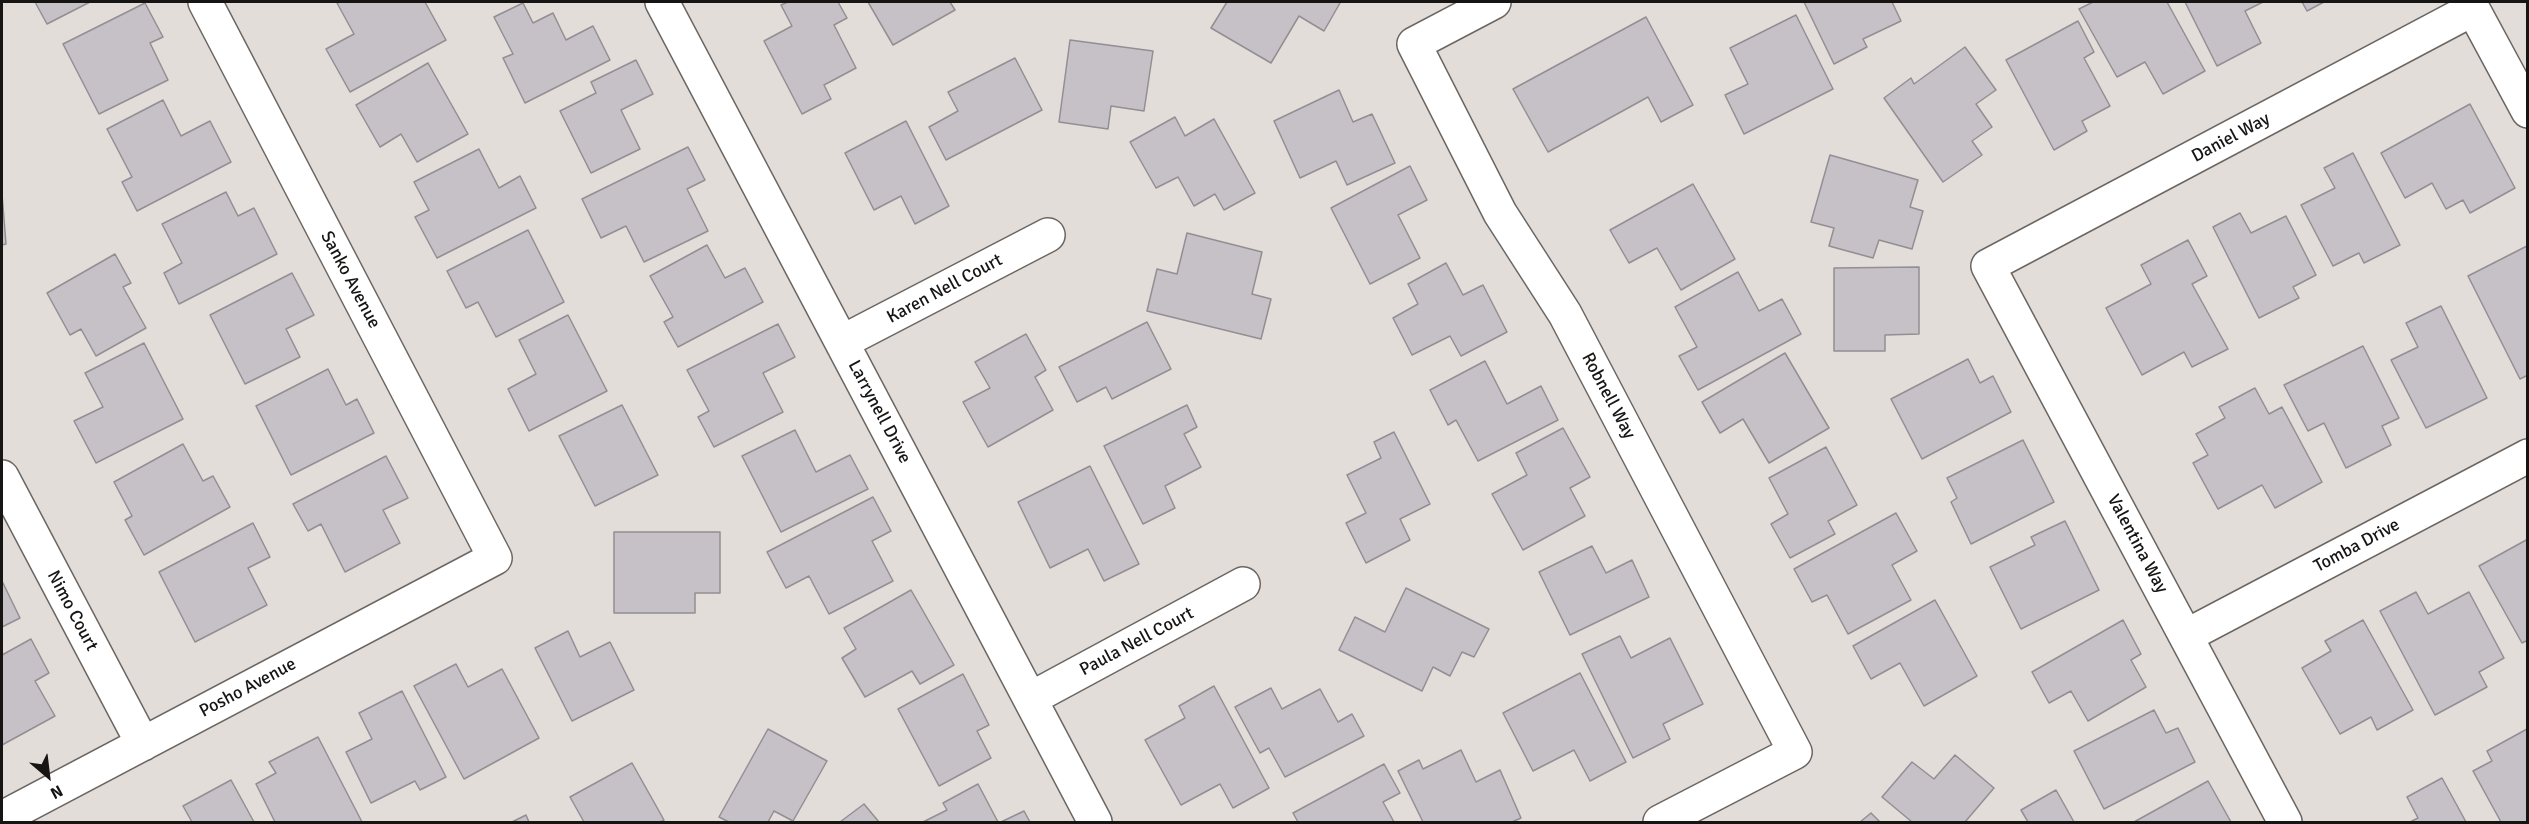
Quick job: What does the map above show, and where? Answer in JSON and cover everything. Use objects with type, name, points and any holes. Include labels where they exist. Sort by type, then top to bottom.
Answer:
[{"type":"street","name":"Sanko Avenue","points":[[205,2],[495,558]]},
{"type":"street","name":"Larrynell Drive","points":[[662,2],[1095,822]]},
{"type":"street","name":"Robnell Way","points":[[1494,2],[1414,44],[1500,213],[1565,314],[1795,752],[1660,822]]},
{"type":"street","name":"Daniel Way","points":[[1988,266],[2474,9],[2528,111]]},
{"type":"street","name":"Karen Nell Court","points":[[842,342],[1048,235]]},
{"type":"street","name":"Valentina Way","points":[[1988,266],[2285,822]]},
{"type":"street","name":"Tomba Drive","points":[[2186,636],[2528,456]]},
{"type":"street","name":"Nimo Court","points":[[2,477],[142,744]]},
{"type":"street","name":"Posho Avenue","points":[[2,818],[495,558]]},
{"type":"street","name":"Paula Nell Court","points":[[1030,699],[1243,584]]},
{"type":"building","points":[[35,2],[90,2],[47,24]]},
{"type":"building","points":[[425,2],[446,40],[350,92],[326,49],[354,34],[337,3]]},
{"type":"building","points":[[788,2],[838,2],[847,18],[834,25],[856,68],[824,85],[831,99],[802,114],[764,41],[792,26],[781,5]]},
{"type":"building","points":[[868,2],[950,2],[955,10],[893,45]]},
{"type":"building","points":[[1227,2],[1340,3],[1324,31],[1299,16],[1271,63],[1211,28]]},
{"type":"building","points":[[1804,2],[1892,2],[1901,21],[1863,39],[1867,47],[1834,64]]},
{"type":"building","points":[[2093,2],[2167,2],[2205,71],[2163,94],[2145,62],[2117,77],[2079,9]]},
{"type":"building","points":[[2185,2],[2263,2],[2245,11],[2261,43],[2217,66]]},
{"type":"building","points":[[2302,2],[2324,2],[2307,11]]},
{"type":"building","points":[[145,3],[163,37],[150,43],[168,80],[99,114],[63,44]]},
{"type":"building","points":[[523,3],[533,23],[553,13],[566,40],[593,26],[610,60],[525,103],[503,58],[513,54],[494,17]]},
{"type":"building","points":[[1796,15],[1833,89],[1744,134],[1725,95],[1748,84],[1730,48]]},
{"type":"building","points":[[1646,17],[1693,105],[1661,122],[1648,97],[1548,152],[1513,89]]},
{"type":"building","points":[[2078,21],[2094,52],[2084,58],[2110,106],[2082,121],[2087,131],[2054,150],[2006,60]]},
{"type":"building","points":[[1070,40],[1153,51],[1144,111],[1111,106],[1108,129],[1059,122]]},
{"type":"building","points":[[1965,47],[1996,90],[1976,104],[1992,127],[1972,141],[1982,155],[1943,182],[1884,98],[1911,78],[1914,84]]},
{"type":"building","points":[[1015,58],[1042,110],[946,160],[929,127],[958,111],[948,92]]},
{"type":"building","points":[[636,60],[653,94],[621,110],[640,149],[591,173],[560,111],[596,93],[591,82]]},
{"type":"building","points":[[428,63],[468,134],[417,162],[401,134],[380,147],[356,105]]},
{"type":"building","points":[[1339,90],[1353,122],[1372,114],[1395,163],[1347,185],[1336,161],[1300,178],[1274,121]]},
{"type":"building","points":[[163,100],[181,136],[210,121],[231,162],[137,211],[122,182],[132,177],[107,129]]},
{"type":"building","points":[[2470,104],[2515,188],[2470,213],[2463,200],[2446,209],[2432,183],[2405,198],[2381,153]]},
{"type":"building","points":[[1175,117],[1185,136],[1214,119],[1255,193],[1224,210],[1215,194],[1194,206],[1178,177],[1156,188],[1130,142]]},
{"type":"building","points":[[906,121],[949,206],[915,224],[901,196],[874,210],[845,153]]},
{"type":"building","points":[[688,147],[705,180],[687,189],[708,231],[644,262],[626,226],[601,238],[582,199]]},
{"type":"building","points":[[479,149],[499,188],[520,176],[536,208],[437,258],[415,217],[429,210],[414,182]]},
{"type":"building","points":[[2353,153],[2400,245],[2364,263],[2359,253],[2333,266],[2301,205],[2335,188],[2324,168]]},
{"type":"building","points":[[1830,155],[1918,180],[1910,207],[1923,211],[1912,249],[1879,240],[1873,258],[1829,246],[1834,228],[1811,222]]},
{"type":"building","points":[[1410,166],[1427,200],[1398,215],[1420,258],[1370,284],[1331,208]]},
{"type":"building","points":[[1693,184],[1735,259],[1681,290],[1657,248],[1629,263],[1610,230]]},
{"type":"building","points":[[226,192],[238,216],[254,208],[277,254],[179,304],[164,273],[182,263],[162,224]]},
{"type":"building","points":[[2,194],[6,244],[2,245]]},
{"type":"building","points":[[2240,213],[2251,233],[2286,216],[2316,275],[2293,287],[2299,298],[2259,318],[2213,227]]},
{"type":"building","points":[[528,230],[564,302],[496,337],[478,302],[466,308],[447,271]]},
{"type":"building","points":[[1187,233],[1262,252],[1252,294],[1271,299],[1261,339],[1147,311],[1157,269],[1177,274]]},
{"type":"building","points":[[2188,240],[2207,276],[2192,284],[2228,349],[2192,367],[2184,352],[2142,375],[2106,308],[2151,284],[2141,265]]},
{"type":"building","points":[[707,245],[725,278],[745,268],[763,302],[678,347],[664,322],[673,317],[650,276]]},
{"type":"building","points":[[2527,246],[2528,375],[2520,379],[2468,276]]},
{"type":"building","points":[[115,254],[131,283],[123,287],[146,328],[96,356],[81,329],[70,335],[47,293]]},
{"type":"building","points":[[1446,263],[1463,295],[1483,285],[1507,332],[1461,356],[1450,336],[1412,355],[1393,318],[1418,304],[1408,284]]},
{"type":"building","points":[[1919,267],[1919,334],[1885,335],[1885,351],[1834,351],[1834,268]]},
{"type":"building","points":[[1738,272],[1759,311],[1782,299],[1801,334],[1698,390],[1679,356],[1697,347],[1675,307]]},
{"type":"building","points":[[292,273],[314,315],[286,329],[300,357],[245,384],[210,315]]},
{"type":"building","points":[[2441,306],[2487,398],[2426,428],[2391,360],[2418,347],[2406,323]]},
{"type":"building","points":[[568,315],[607,391],[529,431],[508,389],[536,374],[519,340]]},
{"type":"building","points":[[1147,322],[1171,369],[1112,399],[1106,387],[1077,402],[1059,367]]},
{"type":"building","points":[[778,324],[795,357],[763,373],[783,412],[714,447],[698,417],[709,411],[687,370]]},
{"type":"building","points":[[1026,334],[1046,370],[1035,377],[1053,410],[988,447],[963,402],[990,388],[975,362]]},
{"type":"building","points":[[144,343],[183,419],[96,463],[74,421],[103,407],[85,373]]},
{"type":"building","points":[[2363,346],[2399,418],[2382,426],[2391,445],[2346,468],[2324,423],[2308,431],[2284,385]]},
{"type":"building","points":[[1785,353],[1829,428],[1769,463],[1743,419],[1720,433],[1702,402]]},
{"type":"building","points":[[1968,359],[1980,383],[1993,376],[2011,412],[1922,459],[1891,399]]},
{"type":"building","points":[[1485,361],[1507,404],[1541,386],[1558,420],[1478,461],[1456,420],[1448,425],[1430,390]]},
{"type":"building","points":[[328,369],[346,405],[357,399],[374,433],[291,475],[256,406]]},
{"type":"building","points":[[2255,388],[2269,414],[2282,407],[2322,482],[2275,508],[2262,485],[2218,509],[2193,463],[2208,455],[2196,434],[2225,418],[2219,407]]},
{"type":"building","points":[[622,405],[658,475],[595,506],[559,436]]},
{"type":"building","points":[[1187,405],[1197,427],[1184,434],[1201,467],[1165,486],[1175,508],[1143,524],[1104,446]]},
{"type":"building","points":[[1563,428],[1590,477],[1570,488],[1585,516],[1523,550],[1492,494],[1527,475],[1516,453]]},
{"type":"building","points":[[795,430],[816,472],[850,455],[868,489],[781,532],[742,456]]},
{"type":"building","points":[[1394,432],[1430,504],[1400,519],[1410,540],[1366,563],[1346,523],[1366,513],[1347,475],[1381,458],[1374,442]]},
{"type":"building","points":[[2023,440],[2054,502],[1971,544],[1951,502],[1957,498],[1947,478]]},
{"type":"building","points":[[183,444],[203,481],[213,476],[230,507],[144,555],[125,520],[132,516],[114,482]]},
{"type":"building","points":[[1826,447],[1857,505],[1828,521],[1835,534],[1790,558],[1771,524],[1788,514],[1769,478]]},
{"type":"building","points":[[386,456],[408,498],[383,510],[400,543],[345,572],[321,524],[308,531],[293,504]]},
{"type":"building","points":[[1090,466],[1139,564],[1104,581],[1088,549],[1050,568],[1018,502]]},
{"type":"building","points":[[873,497],[891,531],[872,541],[893,581],[829,614],[809,576],[786,588],[767,552]]},
{"type":"building","points":[[1896,513],[1917,551],[1892,565],[1911,600],[1848,634],[1827,595],[1812,602],[1794,569]]},
{"type":"building","points":[[2065,521],[2099,590],[2021,629],[1990,567],[2035,545],[2031,537]]},
{"type":"building","points":[[253,523],[270,557],[248,568],[267,605],[195,642],[159,572]]},
{"type":"building","points":[[614,532],[720,532],[720,593],[695,593],[695,613],[614,613]]},
{"type":"building","points":[[2528,539],[2528,640],[2522,643],[2479,566]]},
{"type":"building","points":[[1592,546],[1606,573],[1632,560],[1649,597],[1570,635],[1539,572]]},
{"type":"building","points":[[2,581],[20,618],[2,627]]},
{"type":"building","points":[[1406,588],[1489,629],[1474,657],[1462,652],[1450,676],[1433,667],[1422,691],[1339,650],[1355,617],[1385,632]]},
{"type":"building","points":[[911,590],[954,665],[920,684],[912,671],[865,697],[842,658],[856,649],[844,628]]},
{"type":"building","points":[[2416,592],[2428,614],[2469,592],[2504,658],[2479,672],[2487,687],[2435,715],[2380,611]]},
{"type":"building","points":[[1935,600],[1977,676],[1924,706],[1900,663],[1871,679],[1853,646]]},
{"type":"building","points":[[2123,620],[2141,654],[2131,660],[2146,687],[2088,721],[2071,691],[2049,703],[2032,672]]},
{"type":"building","points":[[2363,620],[2413,710],[2377,730],[2371,717],[2340,734],[2302,668],[2331,651],[2325,641]]},
{"type":"building","points":[[568,631],[580,657],[610,642],[634,690],[572,721],[535,648]]},
{"type":"building","points":[[1620,636],[1631,658],[1670,638],[1703,704],[1663,724],[1670,739],[1633,758],[1582,654]]},
{"type":"building","points":[[31,639],[49,673],[35,681],[55,716],[2,745],[2,655]]},
{"type":"building","points":[[456,664],[468,687],[502,669],[539,738],[464,779],[414,686]]},
{"type":"building","points":[[1580,673],[1626,762],[1590,781],[1574,750],[1533,771],[1503,713]]},
{"type":"building","points":[[963,674],[989,725],[977,731],[991,758],[939,786],[898,709]]},
{"type":"building","points":[[1214,686],[1269,788],[1233,808],[1220,784],[1181,805],[1145,740],[1185,718],[1179,706]]},
{"type":"building","points":[[1271,688],[1282,709],[1320,689],[1338,722],[1352,714],[1364,736],[1285,777],[1269,748],[1260,753],[1235,707]]},
{"type":"building","points":[[402,691],[446,777],[420,790],[415,781],[371,803],[346,752],[372,739],[359,713]]},
{"type":"building","points":[[2154,710],[2166,733],[2178,728],[2195,762],[2104,809],[2074,751]]},
{"type":"building","points":[[768,729],[827,761],[793,821],[774,811],[768,822],[729,822],[719,817]]},
{"type":"building","points":[[2527,729],[2528,822],[2501,822],[2473,771],[2492,761],[2487,751]]},
{"type":"building","points":[[318,737],[362,822],[275,822],[256,784],[276,773],[269,762]]},
{"type":"building","points":[[1461,750],[1476,782],[1500,770],[1521,818],[1512,822],[1423,822],[1398,771],[1419,760],[1423,769]]},
{"type":"building","points":[[1955,755],[1994,788],[1965,822],[1912,822],[1882,797],[1912,762],[1934,779]]},
{"type":"building","points":[[632,763],[664,820],[660,822],[584,822],[570,797]]},
{"type":"building","points":[[1384,764],[1400,793],[1383,802],[1394,822],[1298,822],[1293,813]]},
{"type":"building","points":[[2442,778],[2466,822],[2410,822],[2418,818],[2407,797]]},
{"type":"building","points":[[231,780],[254,822],[192,822],[183,806]]},
{"type":"building","points":[[2208,781],[2231,822],[2134,822]]},
{"type":"building","points":[[978,784],[998,822],[923,822],[947,810],[943,803]]},
{"type":"building","points":[[2056,790],[2074,822],[2028,822],[2021,810]]},
{"type":"building","points":[[864,804],[879,822],[840,822]]},
{"type":"building","points":[[1024,811],[1030,822],[1001,822]]},
{"type":"building","points":[[1871,813],[1880,822],[1860,822]]},
{"type":"building","points":[[526,815],[529,822],[512,822]]}]
